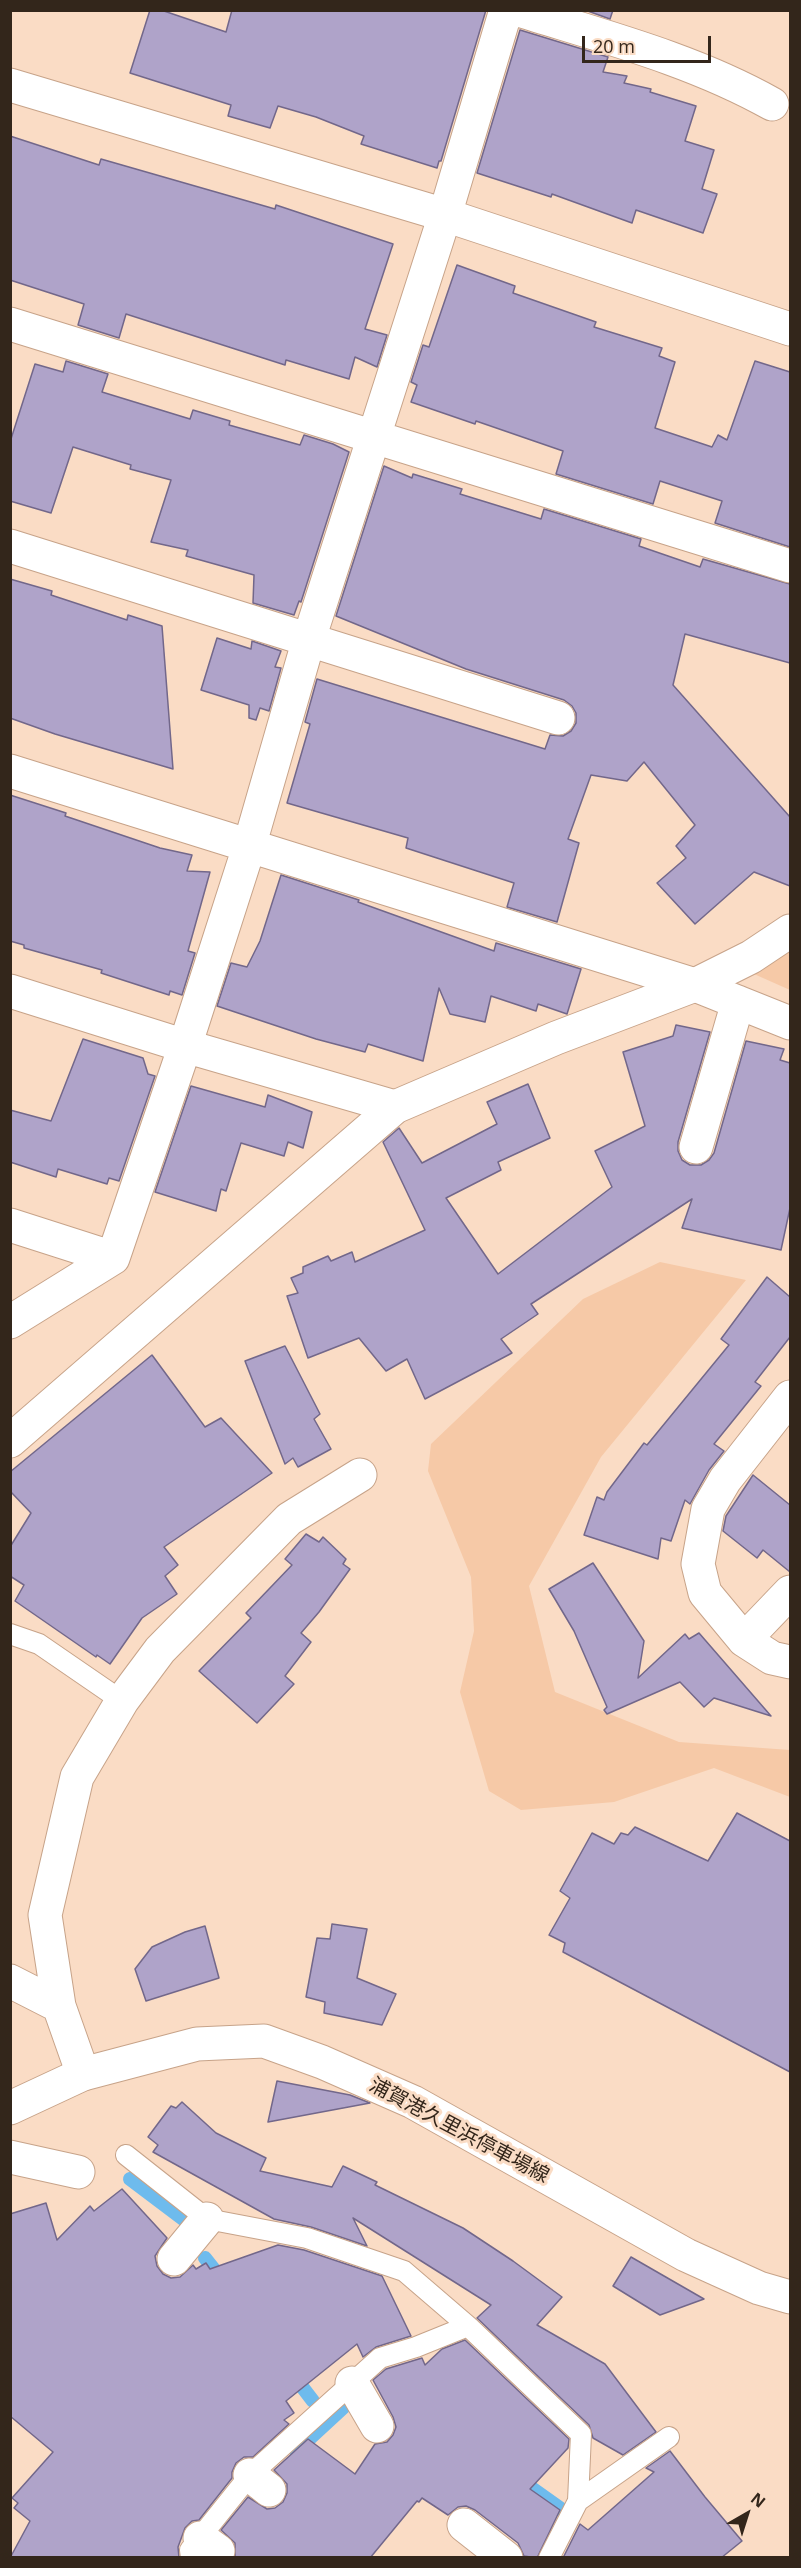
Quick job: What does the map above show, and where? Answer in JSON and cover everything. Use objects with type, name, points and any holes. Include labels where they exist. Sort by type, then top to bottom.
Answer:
[{"type":"street","points":[[10,1322],[112,1258],[185,1046],[249,847],[309,639],[445,215],[506,10]]},
{"type":"street","points":[[519,10],[630,44],[734,82],[772,104]]},
{"type":"street","points":[[10,85],[445,215],[790,329]]},
{"type":"street","points":[[10,324],[790,566]]},
{"type":"street","points":[[10,546],[558,718]]},
{"type":"street","points":[[10,771],[694,985],[790,1023]]},
{"type":"street","points":[[10,1441],[395,1107],[556,1038],[694,985],[752,957],[790,931]]},
{"type":"street","points":[[10,991],[185,1046],[395,1107]]},
{"type":"street","points":[[696,1148],[738,1002]]},
{"type":"street","points":[[10,1225],[112,1258]]},
{"type":"street","points":[[790,1397],[725,1480],[708,1509],[698,1564],[705,1593],[744,1640],[772,1658],[790,1662]]},
{"type":"street","points":[[83,2074],[59,2006],[45,1915],[77,1777],[122,1701],[160,1650],[289,1519],[360,1475]]},
{"type":"street","points":[[744,1640],[790,1592]]},
{"type":"street","points":[[10,1981],[59,2006]]},
{"type":"street","name":"浦賀港久里浜停車場線","points":[[10,2108],[83,2074],[197,2044],[264,2041],[321,2062],[413,2102],[686,2255],[759,2288],[790,2297]]},
{"type":"street","points":[[10,2157],[78,2172]]},
{"type":"street","points":[[174,2259],[207,2219]]},
{"type":"street","points":[[464,2525],[506,2558]]},
{"type":"lane","points":[[10,1634],[39,1644],[122,1701]]},
{"type":"lane","points":[[126,2155],[207,2219],[307,2238],[404,2271],[468,2326],[581,2434],[578,2501],[549,2558]]},
{"type":"lane","points":[[203,2549],[259,2483],[364,2405],[380,2358],[416,2347],[468,2326]]},
{"type":"lane","points":[[578,2501],[669,2437]]},
{"type":"shaded area","points":[[790,947],[790,990],[754,974]]},
{"type":"shaded area","points":[[660,1262],[746,1280],[601,1457],[529,1586],[555,1692],[679,1742],[790,1750],[790,1797],[714,1768],[614,1802],[521,1810],[489,1791],[460,1692],[474,1631],[471,1577],[428,1471],[431,1444],[583,1299]]},
{"type":"building","points":[[150,10],[161,10],[226,32],[232,10],[486,10],[437,168],[361,144],[364,136],[316,117],[278,106],[270,128],[228,116],[231,105],[130,73]]},
{"type":"building","points":[[585,10],[613,10],[610,19]]},
{"type":"building","points":[[520,30],[608,57],[603,72],[627,76],[624,83],[651,89],[650,92],[696,106],[685,141],[714,150],[702,189],[717,194],[703,233],[636,210],[632,223],[552,194],[551,197],[477,173]]},
{"type":"building","points":[[10,136],[99,165],[101,159],[275,209],[276,205],[393,244],[365,329],[387,335],[377,367],[355,357],[349,379],[286,360],[285,365],[126,314],[119,338],[78,325],[84,304],[10,280]]},
{"type":"building","points":[[457,265],[515,286],[513,293],[596,322],[594,327],[662,348],[659,356],[675,362],[655,428],[712,447],[718,435],[727,440],[755,361],[790,372],[790,547],[715,523],[722,501],[660,481],[653,504],[556,474],[563,451],[476,421],[475,424],[411,402],[417,385],[411,382],[423,345],[429,347]]},
{"type":"building","points":[[66,361],[108,374],[102,392],[190,419],[193,410],[230,421],[229,425],[300,445],[304,435],[333,444],[349,452],[301,602],[299,601],[294,615],[253,603],[254,575],[186,556],[188,550],[151,542],[171,480],[130,469],[131,465],[73,447],[51,513],[10,501],[10,442],[35,364],[63,372]]},
{"type":"building","points":[[384,466],[412,478],[413,474],[462,489],[460,494],[541,519],[544,509],[641,539],[639,546],[700,567],[703,559],[790,584],[790,663],[685,634],[673,685],[790,817],[790,886],[754,872],[695,924],[657,883],[686,858],[676,846],[695,825],[644,762],[627,781],[591,775],[568,839],[579,843],[557,922],[507,907],[514,883],[406,848],[408,838],[287,803],[310,724],[305,722],[317,679],[545,749],[550,735],[563,736],[571,731],[576,723],[576,713],[572,706],[564,700],[466,669],[336,616]]},
{"type":"building","points":[[10,579],[52,591],[51,595],[127,620],[128,615],[162,626],[173,769],[55,734],[10,718]]},
{"type":"building","points":[[217,638],[251,649],[252,641],[281,651],[275,667],[281,668],[269,711],[260,708],[256,720],[249,718],[249,705],[201,690]]},
{"type":"building","points":[[10,795],[160,848],[192,855],[187,871],[210,872],[188,951],[195,953],[182,995],[170,991],[169,995],[101,973],[102,970],[24,948],[24,945],[10,941]]},
{"type":"building","points":[[281,875],[359,900],[358,902],[494,951],[496,943],[581,969],[567,1014],[538,1004],[536,1011],[491,996],[485,1022],[450,1014],[439,988],[423,1061],[368,1044],[365,1052],[316,1039],[217,1006],[231,963],[247,967],[260,941]]},
{"type":"building","points":[[676,1025],[710,1032],[678,1142],[678,1151],[682,1160],[690,1165],[701,1165],[714,1153],[746,1041],[784,1049],[780,1060],[790,1063],[790,1208],[781,1250],[682,1228],[692,1199],[531,1304],[538,1314],[501,1339],[512,1353],[425,1399],[407,1359],[386,1371],[359,1338],[308,1358],[287,1296],[298,1293],[291,1278],[303,1273],[303,1267],[328,1256],[331,1261],[352,1252],[355,1262],[425,1230],[383,1142],[399,1128],[422,1163],[497,1124],[487,1102],[528,1084],[550,1138],[498,1162],[501,1170],[446,1198],[498,1274],[612,1187],[595,1151],[645,1126],[623,1052],[673,1036]]},
{"type":"building","points":[[83,1039],[143,1058],[148,1074],[155,1076],[119,1181],[109,1178],[107,1184],[58,1169],[56,1177],[10,1162],[10,1110],[51,1121]]},
{"type":"building","points":[[191,1086],[265,1107],[268,1095],[312,1112],[303,1148],[288,1142],[284,1156],[241,1143],[226,1191],[221,1189],[216,1211],[155,1192]]},
{"type":"building","points":[[767,1277],[790,1297],[790,1337],[755,1382],[761,1386],[714,1444],[724,1451],[709,1470],[690,1504],[685,1500],[671,1541],[661,1538],[658,1559],[584,1535],[597,1497],[604,1500],[607,1492],[644,1443],[647,1445],[729,1345],[721,1339]]},
{"type":"building","points":[[285,1346],[320,1414],[314,1419],[331,1449],[298,1467],[293,1458],[285,1464],[245,1361]]},
{"type":"building","points":[[152,1355],[205,1427],[221,1418],[272,1473],[164,1547],[178,1565],[165,1576],[177,1594],[142,1618],[110,1664],[97,1655],[96,1657],[15,1601],[24,1585],[10,1576],[10,1547],[31,1513],[10,1491],[10,1472]]},
{"type":"building","points":[[753,1475],[790,1505],[790,1572],[763,1550],[757,1558],[723,1531],[726,1516]]},
{"type":"building","points":[[306,1534],[319,1542],[323,1537],[346,1559],[343,1564],[350,1569],[301,1633],[311,1642],[285,1676],[294,1684],[257,1723],[199,1671],[251,1618],[246,1613],[292,1565],[285,1559]]},
{"type":"building","points":[[593,1563],[644,1641],[638,1678],[685,1634],[689,1639],[699,1633],[771,1716],[714,1698],[704,1707],[680,1682],[607,1714],[604,1710],[607,1707],[574,1631],[549,1589]]},
{"type":"building","points":[[737,1813],[790,1841],[790,2072],[563,1952],[565,1943],[549,1935],[570,1898],[560,1891],[592,1833],[614,1844],[621,1833],[628,1835],[635,1827],[708,1861]]},
{"type":"building","points":[[332,1924],[367,1929],[357,1978],[396,1994],[382,2025],[324,2013],[325,2002],[306,1997],[317,1938],[330,1939]]},
{"type":"building","points":[[205,1926],[219,1978],[146,2001],[135,1969],[152,1947]]},
{"type":"building","points":[[277,2081],[350,2095],[370,2103],[268,2122]]},
{"type":"building","points":[[182,2102],[216,2133],[266,2158],[260,2171],[332,2187],[343,2166],[377,2182],[375,2185],[463,2228],[513,2261],[562,2297],[537,2325],[605,2364],[656,2432],[623,2455],[593,2438],[589,2425],[477,2318],[491,2305],[353,2218],[367,2246],[311,2227],[274,2219],[153,2152],[158,2145],[148,2137],[171,2106],[176,2108]]},
{"type":"building","points":[[122,2189],[167,2238],[155,2256],[157,2266],[163,2274],[171,2278],[180,2277],[193,2265],[196,2269],[206,2263],[210,2269],[278,2245],[304,2250],[382,2276],[411,2336],[376,2347],[363,2357],[357,2344],[286,2401],[294,2413],[284,2420],[289,2424],[253,2457],[244,2457],[236,2463],[232,2478],[199,2520],[192,2521],[185,2528],[178,2547],[179,2558],[10,2558],[30,2521],[14,2508],[18,2503],[12,2498],[53,2452],[10,2416],[10,2214],[46,2203],[57,2240],[90,2206],[94,2211]]},
{"type":"building","points":[[631,2257],[704,2299],[660,2315],[613,2286]]},
{"type":"building","points":[[465,2340],[569,2439],[568,2448],[530,2489],[560,2510],[537,2558],[524,2556],[518,2543],[475,2510],[466,2506],[458,2507],[448,2515],[422,2498],[419,2502],[417,2501],[370,2558],[235,2558],[235,2543],[221,2530],[248,2497],[267,2509],[275,2508],[283,2502],[287,2493],[287,2484],[274,2470],[308,2439],[355,2474],[375,2444],[387,2442],[396,2427],[373,2380],[386,2369],[422,2358],[425,2365],[442,2349]]},
{"type":"building","points":[[670,2451],[742,2541],[721,2558],[563,2558],[580,2524],[588,2530],[654,2472],[646,2468]]},
{"type":"waterway","points":[[130,2179],[187,2222]]},
{"type":"waterway","points":[[205,2258],[224,2282]]},
{"type":"waterway","points":[[293,2375],[313,2401]]},
{"type":"waterway","points":[[296,2451],[348,2403],[363,2406]]},
{"type":"waterway","points":[[516,2477],[561,2509]]}]
